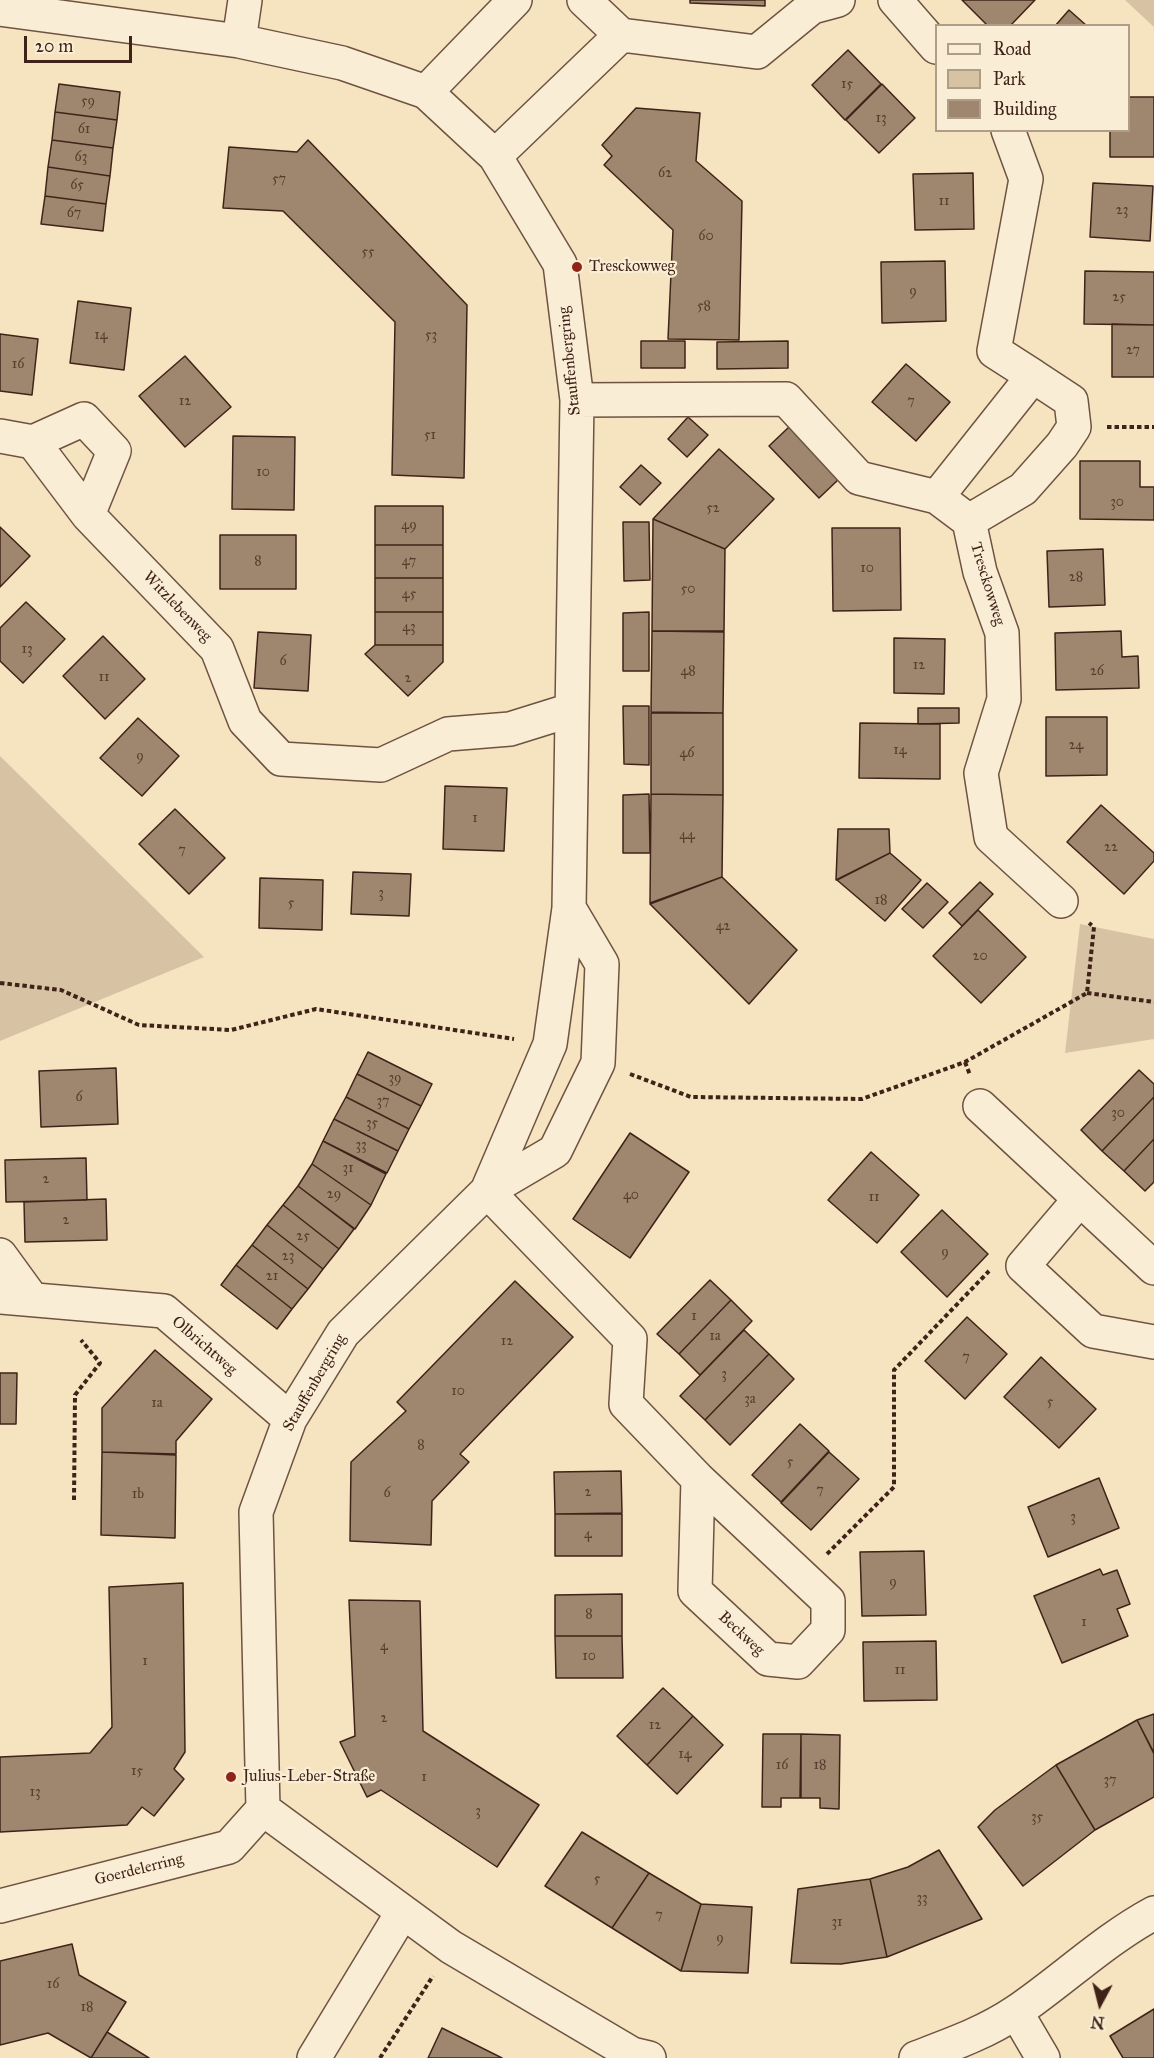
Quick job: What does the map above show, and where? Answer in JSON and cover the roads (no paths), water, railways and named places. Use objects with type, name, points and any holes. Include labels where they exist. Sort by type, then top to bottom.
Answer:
[{"type":"street","points":[[239,41],[245,0]]},
{"type":"street","points":[[426,92],[515,0]]},
{"type":"street","points":[[584,0],[621,35],[757,52],[812,7],[838,0]]},
{"type":"street","points":[[895,0],[935,46]]},
{"type":"street","name":"Stauffenbergring","points":[[0,9],[239,41],[342,63],[426,92],[495,156],[560,264],[577,400],[569,908],[550,1044],[487,1191]]},
{"type":"street","points":[[495,156],[621,35]]},
{"type":"street","points":[[937,497],[1033,375],[994,351],[1026,179],[1009,132]]},
{"type":"street","name":"Tresckowweg","points":[[969,521],[1023,489],[1062,445],[1074,426],[1071,401],[1033,375]]},
{"type":"street","name":"Tresckowweg","points":[[577,400],[786,399],[859,478],[937,497],[969,521],[980,572],[1002,633],[1004,699],[981,773],[991,837],[1061,901]]},
{"type":"street","points":[[0,436],[33,442],[84,419],[114,451],[88,515]]},
{"type":"street","name":"Witzlebenweg","points":[[33,442],[88,515],[217,649],[244,721],[281,759],[381,765],[448,734],[510,729],[571,710]]},
{"type":"street","name":"Stauffenbergring","points":[[263,1809],[256,1512],[290,1419],[343,1333],[487,1191],[555,1150],[598,1063],[602,964],[569,908]]},
{"type":"street","points":[[980,1106],[1154,1268]]},
{"type":"street","name":"Beckweg","points":[[487,1191],[630,1339],[626,1404],[698,1479],[828,1601],[828,1630],[798,1662],[768,1659],[694,1591],[698,1479]]},
{"type":"street","points":[[1080,1199],[1023,1266],[1094,1331],[1154,1342]]},
{"type":"street","points":[[0,1255],[32,1299]]},
{"type":"street","name":"Olbrichtweg","points":[[0,1297],[164,1311],[290,1419]]},
{"type":"street","points":[[263,1809],[402,1913],[452,1947],[632,2054],[649,2058]]},
{"type":"street","name":"Goerdelerring","points":[[0,1906],[229,1847],[263,1809]]},
{"type":"street","points":[[314,2058],[402,1913]]},
{"type":"street","points":[[916,2058],[971,2037],[1016,2012],[1094,1952],[1154,1913]]},
{"type":"street","points":[[1016,2012],[1043,2058]]},
{"type":"place","name":"Tresckowweg","points":[[577,267]]},
{"type":"place","name":"Julius-Leber-Straße","points":[[231,1777]]}]
